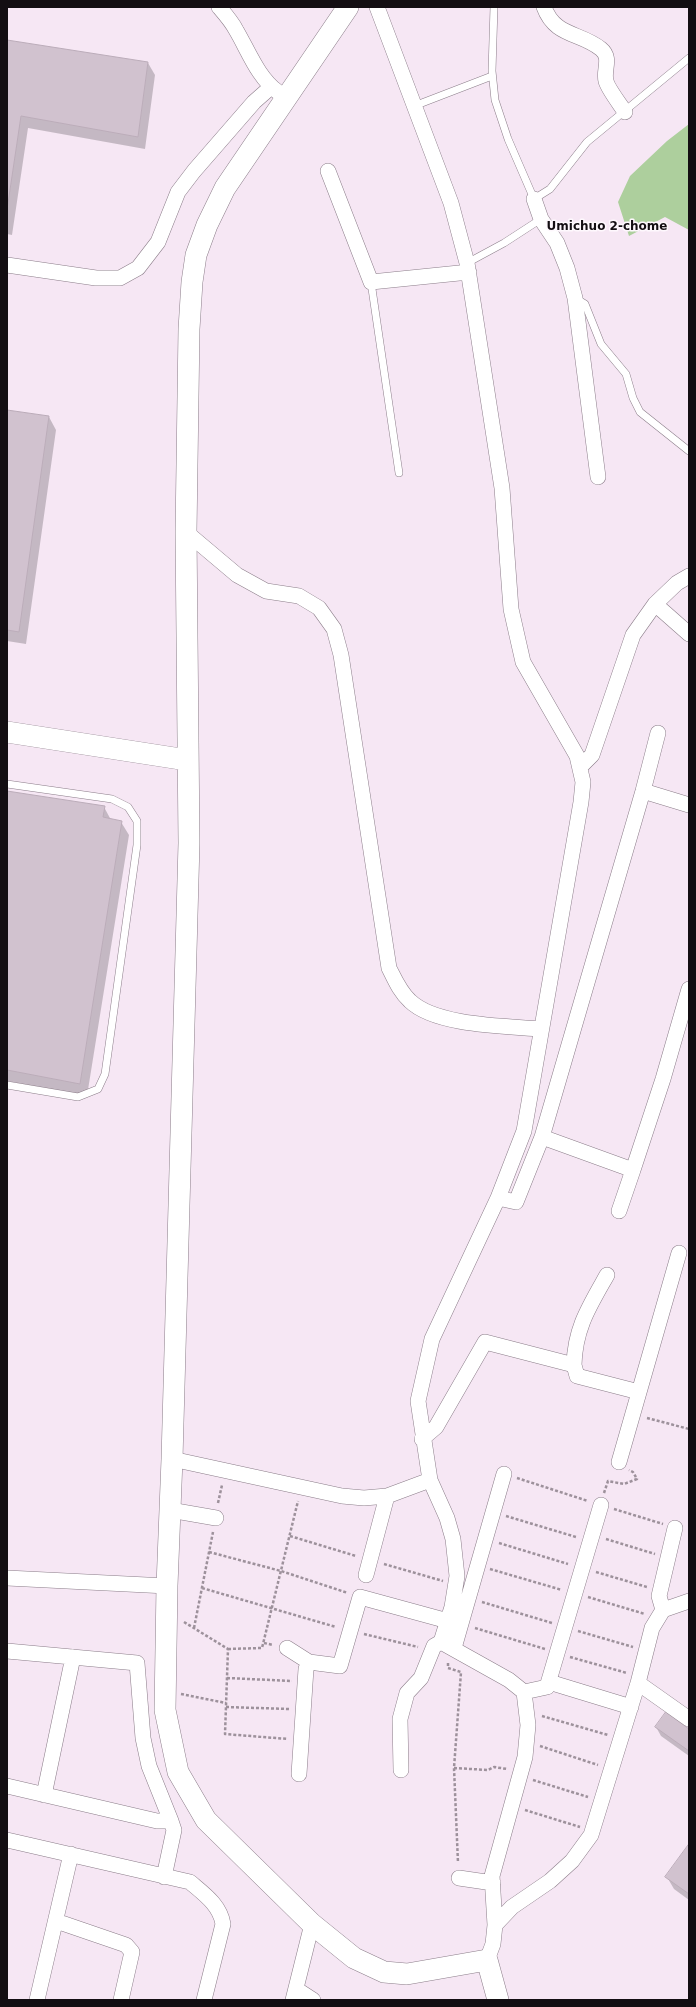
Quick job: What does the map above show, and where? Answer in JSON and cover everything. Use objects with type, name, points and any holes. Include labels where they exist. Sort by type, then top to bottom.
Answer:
[{"type":"street","points":[[219,7],[235,27],[263,77],[279,92]]},
{"type":"street","points":[[348,7],[279,92],[224,188],[207,225],[196,255],[192,282],[189,329],[186,532],[189,843],[172,1459],[166,1586],[165,1710],[178,1772],[206,1820],[312,1924],[354,1958],[384,1972],[407,1974],[487,1960]]},
{"type":"street","points":[[377,7],[451,203],[468,267],[502,488],[513,617],[523,662],[562,728],[581,766],[583,782],[582,802],[524,1131],[498,1198],[432,1339],[418,1401],[422,1439],[430,1480],[447,1518],[453,1539],[457,1576],[454,1623]]},
{"type":"street","points":[[544,7],[547,15],[562,31],[580,37],[602,49],[607,58],[606,81],[625,112]]},
{"type":"street","points":[[7,265],[96,278],[120,278],[138,268],[158,242],[178,192],[194,171],[254,102],[279,92]]},
{"type":"street","points":[[328,171],[371,282],[468,267]]},
{"type":"street","points":[[534,198],[541,219],[557,243],[568,268],[575,298],[598,478]]},
{"type":"street","points":[[186,532],[237,574],[266,591],[299,596],[319,608],[334,629],[341,655],[389,968],[398,987],[411,1002],[433,1016],[463,1022],[541,1029]]},
{"type":"street","points":[[581,766],[592,755],[633,635],[655,604],[677,583],[689,576]]},
{"type":"street","points":[[655,604],[689,634]]},
{"type":"street","points":[[7,732],[187,760]]},
{"type":"street","points":[[498,1198],[516,1202],[542,1137],[643,791],[658,733]]},
{"type":"street","points":[[643,791],[689,804]]},
{"type":"street","points":[[619,1211],[663,1079],[689,989]]},
{"type":"street","points":[[542,1137],[633,1170]]},
{"type":"street","points":[[619,1462],[680,1253]]},
{"type":"street","points":[[607,1275],[582,1320],[574,1351],[574,1365],[577,1376],[639,1392]]},
{"type":"street","points":[[422,1439],[436,1427],[485,1342],[574,1365]]},
{"type":"street","points":[[172,1459],[342,1496],[364,1498],[387,1496],[430,1480]]},
{"type":"street","points":[[401,1770],[400,1719],[407,1692],[421,1678],[445,1646],[454,1623],[468,1598],[504,1474]]},
{"type":"street","points":[[366,1575],[387,1496]]},
{"type":"street","points":[[524,1692],[547,1687],[601,1505]]},
{"type":"street","points":[[170,1510],[216,1518]]},
{"type":"street","points":[[495,1925],[512,1907],[550,1880],[572,1861],[593,1831],[631,1707],[652,1628],[660,1614],[659,1596],[675,1528]]},
{"type":"street","points":[[7,1580],[166,1586]]},
{"type":"street","points":[[287,1648],[309,1662],[340,1666],[360,1596],[454,1623]]},
{"type":"street","points":[[660,1614],[689,1601]]},
{"type":"street","points":[[445,1646],[509,1680],[524,1692],[528,1725],[526,1742],[520,1774],[492,1876],[495,1925],[493,1944],[487,1960],[498,2000]]},
{"type":"street","points":[[7,1651],[137,1663],[143,1738],[149,1766],[174,1830],[164,1877]]},
{"type":"street","points":[[44,1794],[73,1657]]},
{"type":"street","points":[[299,1774],[306,1668],[309,1662]]},
{"type":"street","points":[[638,1680],[689,1719]]},
{"type":"street","points":[[549,1682],[631,1707]]},
{"type":"street","points":[[7,1786],[157,1821],[171,1821]]},
{"type":"street","points":[[7,1840],[190,1882],[213,1903],[221,1914],[223,1924],[204,2000]]},
{"type":"street","points":[[37,2000],[71,1854]]},
{"type":"street","points":[[459,1878],[492,1883]]},
{"type":"street","points":[[56,1922],[126,1944],[132,1952],[121,2000]]},
{"type":"street","points":[[312,1924],[295,1994],[314,2000]]},
{"type":"lane","points":[[494,7],[492,76],[497,107],[508,139],[534,198],[550,190],[587,142],[689,58]]},
{"type":"lane","points":[[414,106],[492,76]]},
{"type":"lane","points":[[468,267],[541,219]]},
{"type":"lane","points":[[371,282],[399,473]]},
{"type":"lane","points":[[575,298],[585,304],[601,344],[626,374],[633,398],[640,412],[689,451]]},
{"type":"lane","points":[[7,784],[112,799],[128,807],[138,821],[137,845],[105,1074],[98,1089],[78,1096],[7,1086]]},
{"type":"path","points":[[633,1414],[689,1429]]},
{"type":"path","points":[[601,1505],[608,1481],[624,1484],[637,1479],[633,1472],[619,1467],[619,1462]]},
{"type":"path","points":[[194,1628],[225,1471]]},
{"type":"path","points":[[504,1474],[675,1528]]},
{"type":"path","points":[[166,1617],[180,1620],[228,1649],[262,1648],[302,1487]]},
{"type":"path","points":[[492,1512],[667,1558]]},
{"type":"path","points":[[290,1536],[456,1584]]},
{"type":"path","points":[[485,1539],[660,1591]]},
{"type":"path","points":[[209,1552],[281,1571],[360,1596]]},
{"type":"path","points":[[477,1566],[575,1593],[660,1614]]},
{"type":"path","points":[[202,1588],[350,1631],[418,1648],[445,1646],[448,1668],[461,1672],[454,1768],[459,1878]]},
{"type":"path","points":[[468,1598],[646,1650]]},
{"type":"path","points":[[454,1623],[557,1653],[638,1680]]},
{"type":"path","points":[[228,1649],[224,1734],[301,1740]]},
{"type":"path","points":[[227,1678],[305,1681]]},
{"type":"path","points":[[166,1694],[179,1694],[226,1703]]},
{"type":"path","points":[[226,1707],[303,1710]]},
{"type":"path","points":[[539,1715],[621,1739]]},
{"type":"path","points":[[526,1742],[612,1769]]},
{"type":"path","points":[[454,1768],[488,1770],[494,1767],[520,1774],[602,1802]]},
{"type":"path","points":[[512,1805],[593,1831]]},
{"type":"green space","points":[[689,124],[689,230],[665,217],[629,236],[618,202],[630,176],[667,141]]},
{"type":"building","points":[[7,40],[148,62],[138,137],[21,116],[7,210]]},
{"type":"building","points":[[7,410],[49,416],[19,632],[7,630]]},
{"type":"building","points":[[7,791],[105,806],[103,817],[122,821],[80,1084],[7,1070]]},
{"type":"building","points":[[666,1712],[689,1729],[689,1751],[655,1727]]},
{"type":"building","points":[[689,1844],[689,1894],[665,1877]]},
{"type":"district","name":"Umichuo 2-chome","points":[[607,227]]}]
